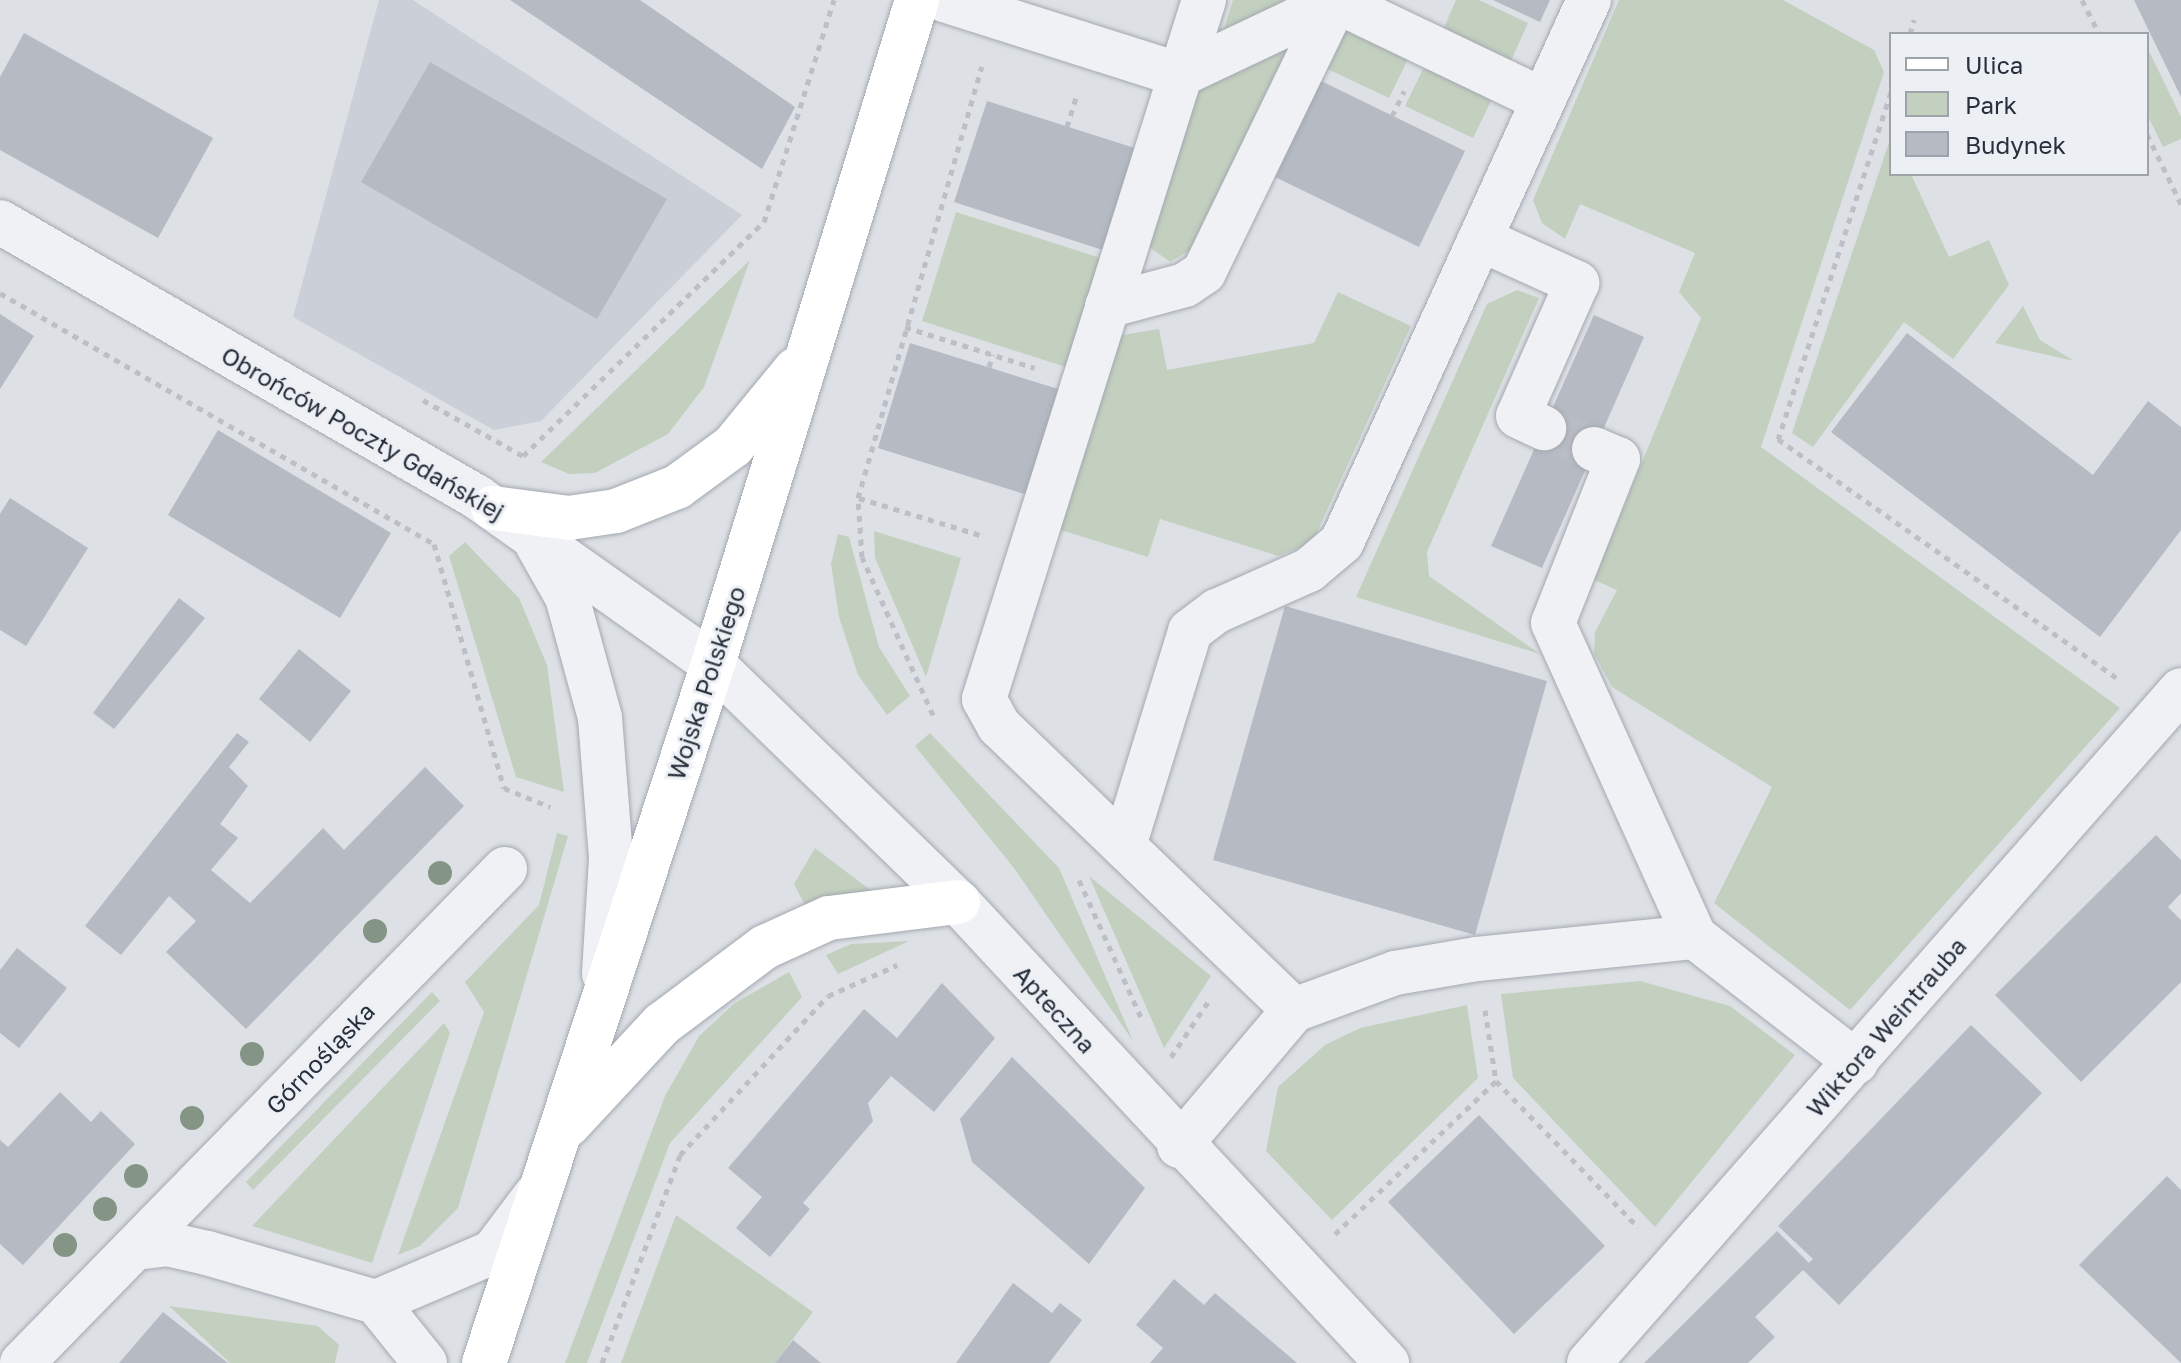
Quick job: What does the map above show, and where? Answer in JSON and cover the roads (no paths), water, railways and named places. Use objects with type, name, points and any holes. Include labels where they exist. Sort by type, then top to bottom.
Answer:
[{"type":"main road","name":"Wojska Polskiego","points":[[484,1363],[603,991],[713,664],[917,0]]},
{"type":"main road","points":[[508,517],[569,518],[616,511],[677,487],[733,446],[808,350]]},
{"type":"main road","points":[[556,1139],[662,1024],[765,947],[829,918],[958,902]]},
{"type":"street","points":[[944,0],[1180,75],[1336,0]]},
{"type":"street","points":[[1204,0],[1030,550],[986,709],[1294,1010]]},
{"type":"street","points":[[1336,0],[1543,100]]},
{"type":"street","points":[[1107,306],[1185,285],[1204,272],[1336,0]]},
{"type":"street","points":[[1124,846],[1190,631],[1202,618],[1309,570],[1342,542],[1589,0]]},
{"type":"street","name":"Obrońców Poczty Gdańskiej","points":[[0,222],[508,517],[713,664]]},
{"type":"street","points":[[1480,239],[1577,283],[1518,416],[1544,428]]},
{"type":"street","points":[[1594,449],[1618,459],[1553,623],[1695,937],[1856,1062]]},
{"type":"street","points":[[508,517],[567,597],[600,718],[611,859],[603,991]]},
{"type":"street","name":"Apteczna","points":[[713,664],[958,902],[1179,1146],[1387,1363]]},
{"type":"street","name":"Wiktora Weintrauba","points":[[1589,1363],[2181,690]]},
{"type":"street","name":"Górnośląska","points":[[22,1363],[505,869]]},
{"type":"street","points":[[1179,1146],[1294,1010],[1395,973],[1477,959],[1695,937]]},
{"type":"street","points":[[376,1302],[493,1252],[541,1187]]},
{"type":"street","points":[[136,1248],[167,1244],[376,1302],[425,1363]]},
{"type":"tunnel","points":[[1544,428],[1594,449]]}]
